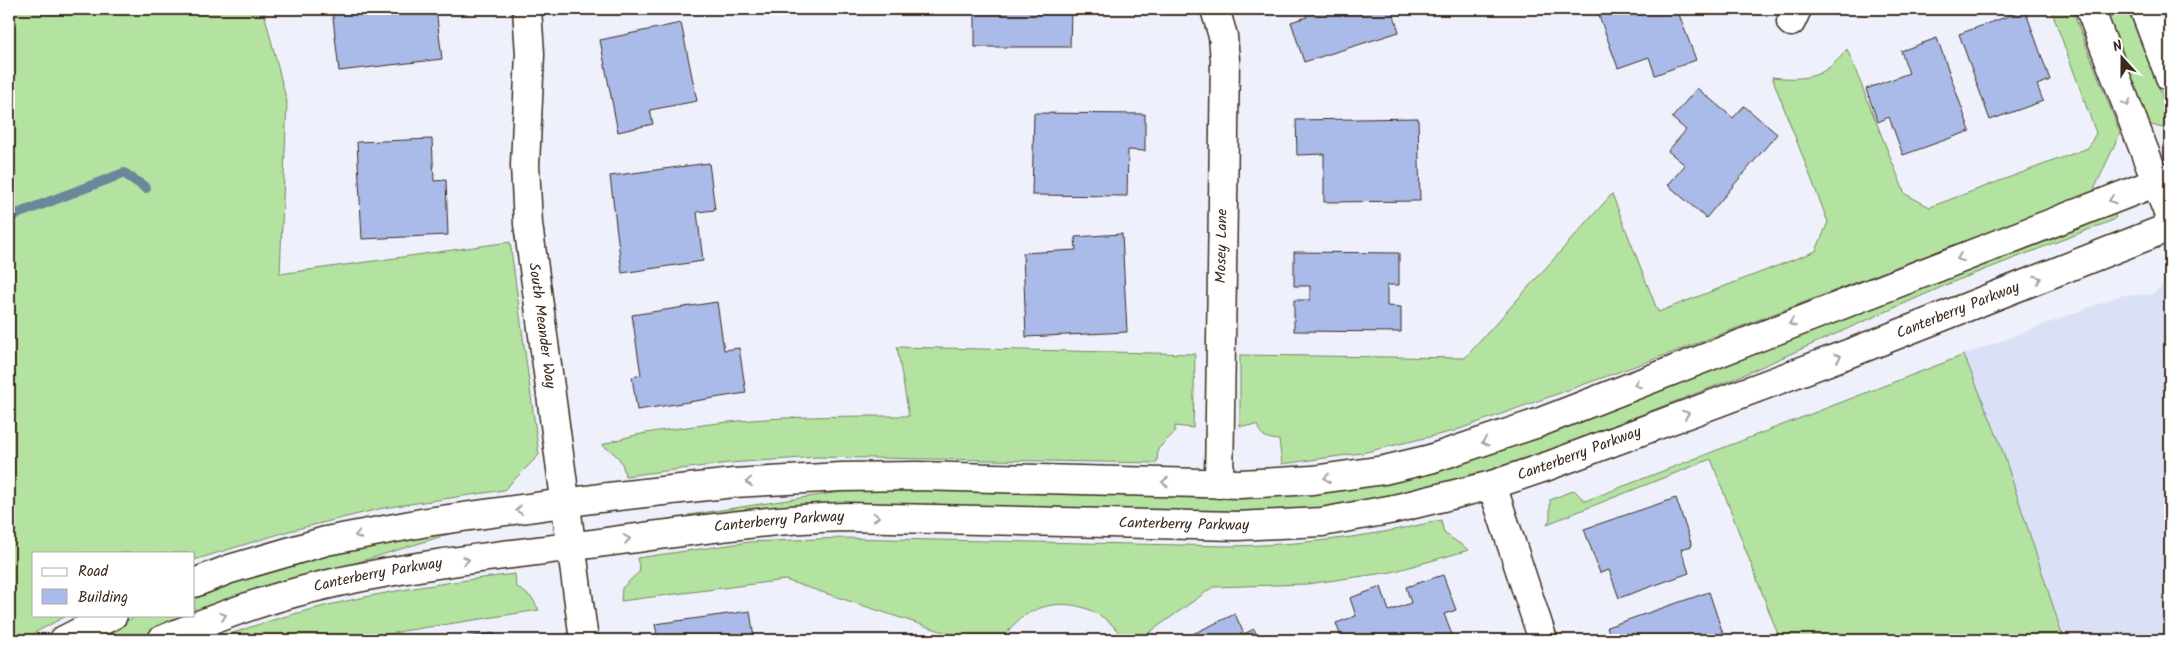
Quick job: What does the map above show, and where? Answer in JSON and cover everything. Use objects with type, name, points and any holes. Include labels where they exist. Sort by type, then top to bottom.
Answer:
[{"type":"street","name":"South Meander Way","points":[[527,9],[530,54],[525,165],[528,224],[573,546],[584,640]]},
{"type":"street","name":"Mosey Lane","points":[[1216,9],[1223,36],[1225,60],[1219,484]]},
{"type":"street","points":[[2090,9],[2164,180],[2170,218]]},
{"type":"street","points":[[2144,9],[2170,77]]},
{"type":"street","points":[[195,582],[230,569],[326,541],[420,523],[734,483],[841,477],[916,476],[1219,484],[1284,482],[1350,476],[1393,468],[1459,451],[1538,423],[2164,180]]},
{"type":"street","name":"Canterberry Parkway","points":[[162,640],[221,617],[318,587],[416,567],[729,526],[818,518],[879,517],[1219,526],[1278,525],[1322,522],[1367,514],[1492,485],[1548,466],[1858,350],[2170,227]]},
{"type":"street","points":[[1492,485],[1543,640]]},
{"type":"street","points":[[64,640],[111,616]]},
{"type":"shaded area","points":[[2170,280],[2170,640],[2064,640],[2000,443],[1964,355],[2122,295],[2151,295]]},
{"type":"green space","points":[[9,9],[263,9],[287,102],[280,274],[510,242],[539,455],[504,490],[383,508],[289,531],[195,560],[195,552],[32,552],[32,616],[66,616],[21,640],[9,640]]},
{"type":"green space","points":[[2051,9],[2072,9],[2120,133],[2093,192],[1674,352],[1454,431],[1362,453],[1282,464],[1279,440],[1265,437],[1257,425],[1240,426],[1240,355],[1465,358],[1612,194],[1658,312],[1816,251],[1828,222],[1772,77],[1796,78],[1815,75],[1831,66],[1847,49],[1905,194],[1930,207],[2088,148],[2096,133]]},
{"type":"green space","points":[[2104,9],[2128,9],[2170,116],[2168,123],[2162,128],[2148,124]]},
{"type":"green space","points":[[2114,213],[2116,217],[2111,221],[1953,282],[1736,378],[1503,468],[1412,496],[1265,516],[688,519],[688,515],[847,491],[880,488],[1238,497],[1310,494],[1374,485],[1445,468],[1494,452]]},
{"type":"green space","points":[[897,347],[1195,354],[1193,428],[1175,426],[1175,432],[1158,449],[1157,463],[817,457],[729,463],[625,476],[623,465],[618,458],[602,445],[623,438],[715,423],[825,417],[909,416]]},
{"type":"green space","points":[[1964,355],[2000,443],[2064,640],[1780,640],[1711,459],[1547,524],[1550,519],[1550,500],[1574,490],[1585,501]]},
{"type":"green space","points":[[1441,520],[1444,533],[1469,550],[1392,572],[1307,584],[1213,587],[1139,640],[1124,640],[1112,625],[1097,613],[1063,604],[1045,607],[1029,613],[1014,624],[1002,640],[968,640],[785,580],[621,601],[622,588],[640,571],[637,558],[749,542],[841,538],[1229,546],[1336,539]]},
{"type":"green space","points":[[450,532],[449,534],[304,579],[158,630],[136,640],[88,640],[137,616],[195,616],[195,593],[313,555]]},
{"type":"green space","points":[[515,574],[516,586],[532,598],[539,610],[403,631],[367,640],[214,640],[251,627],[325,606],[400,590]]},
{"type":"building","points":[[332,9],[436,9],[442,59],[339,71]]},
{"type":"building","points":[[975,9],[1071,9],[1070,47],[975,47]]},
{"type":"building","points":[[1304,9],[1392,9],[1399,32],[1304,62],[1291,22],[1307,17]]},
{"type":"building","points":[[1677,9],[1696,60],[1655,75],[1649,57],[1618,68],[1597,10]]},
{"type":"building","points":[[2025,10],[2050,80],[2037,85],[2043,101],[1990,120],[1959,34]]},
{"type":"building","points":[[681,23],[697,101],[650,110],[653,124],[618,132],[600,40]]},
{"type":"building","points":[[1937,38],[1970,131],[1903,155],[1889,117],[1878,122],[1866,89],[1909,73],[1901,51]]},
{"type":"building","points":[[1697,88],[1733,118],[1744,106],[1777,134],[1706,218],[1668,185],[1685,165],[1668,151],[1686,130],[1672,118]]},
{"type":"building","points":[[1034,113],[1145,114],[1145,151],[1128,150],[1127,196],[1032,195]]},
{"type":"building","points":[[1418,118],[1420,201],[1324,202],[1324,154],[1297,155],[1296,120]]},
{"type":"building","points":[[432,139],[434,181],[446,180],[448,235],[362,239],[357,142]]},
{"type":"building","points":[[709,163],[715,210],[697,212],[703,261],[622,273],[610,176]]},
{"type":"building","points":[[1122,234],[1127,332],[1026,337],[1023,253],[1076,250],[1075,237]]},
{"type":"building","points":[[1294,252],[1399,253],[1399,285],[1387,285],[1387,306],[1401,307],[1401,332],[1294,331],[1294,300],[1310,300],[1310,286],[1294,286]]},
{"type":"building","points":[[717,302],[724,350],[739,348],[746,393],[637,410],[632,377],[641,375],[632,315]]},
{"type":"building","points":[[1676,498],[1692,546],[1681,549],[1689,573],[1619,598],[1609,570],[1600,573],[1584,529]]},
{"type":"building","points":[[1443,575],[1456,610],[1444,614],[1454,640],[1342,640],[1336,623],[1356,616],[1350,598],[1381,587],[1389,611],[1411,603],[1406,587]]},
{"type":"building","points":[[1709,592],[1725,640],[1612,640],[1607,627]]},
{"type":"building","points":[[750,611],[754,638],[741,640],[658,640],[655,624]]},
{"type":"building","points":[[1235,614],[1244,634],[1254,629],[1259,640],[1180,640]]},
{"type":"building","points":[[494,633],[496,640],[449,640]]},
{"type":"waterway","points":[[9,217],[124,173],[146,188]]}]
